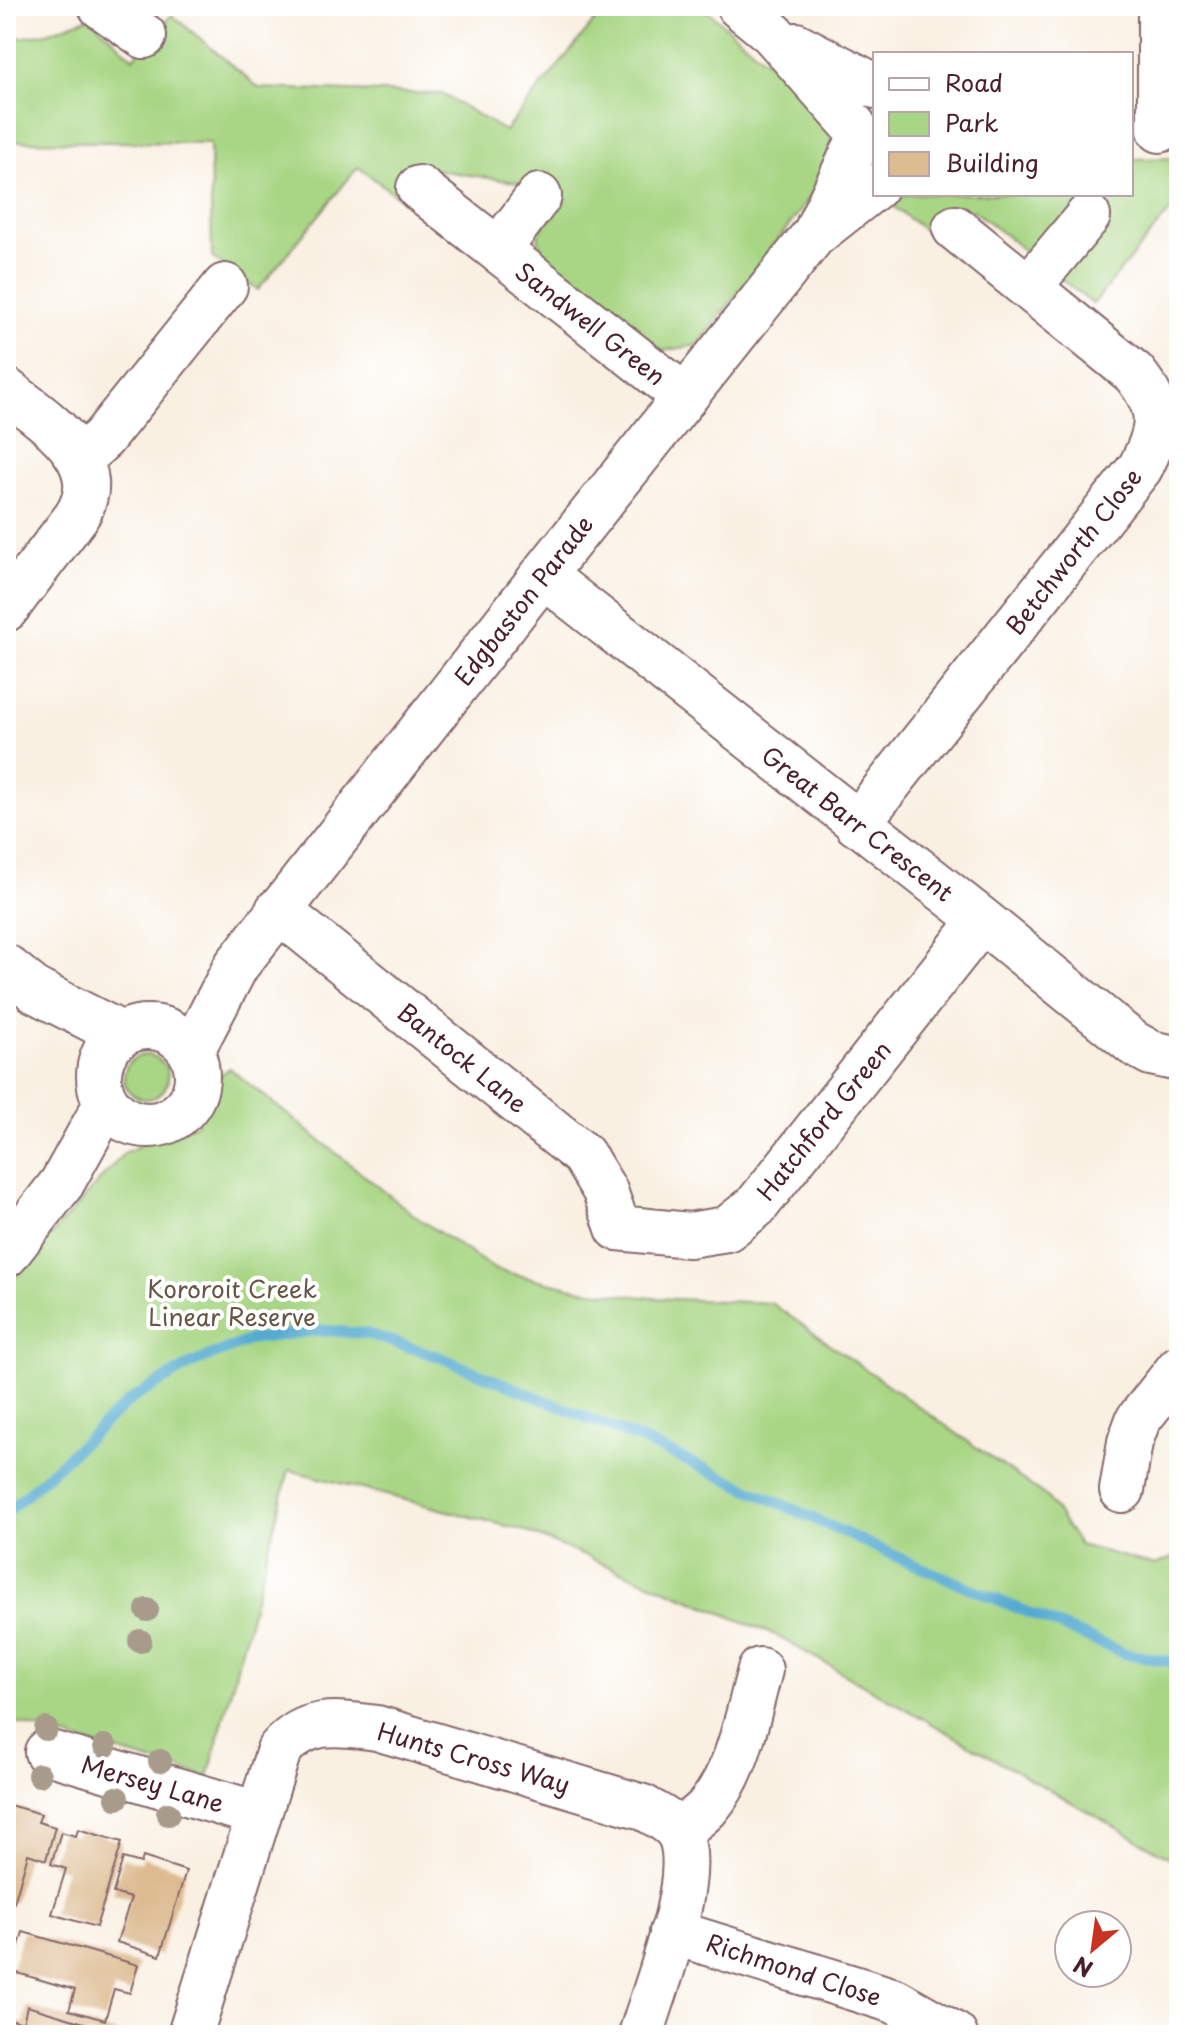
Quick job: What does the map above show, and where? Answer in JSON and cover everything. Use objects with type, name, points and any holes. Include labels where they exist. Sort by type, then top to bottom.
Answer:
[{"type":"street","points":[[101,6],[144,36]]},
{"type":"street","points":[[739,6],[772,33],[865,132]]},
{"type":"street","points":[[1157,130],[1160,6]]},
{"type":"street","points":[[772,33],[873,85]]},
{"type":"street","name":"Edgbaston Parade","points":[[191,1052],[236,966],[278,910],[813,236],[865,132]]},
{"type":"street","name":"Sandwell Green","points":[[419,188],[684,396]]},
{"type":"street","name":"Edgbaston Parade","points":[[813,236],[873,189]]},
{"type":"street","name":"Sandwell Green","points":[[498,250],[539,196]]},
{"type":"street","points":[[1029,287],[1088,216]]},
{"type":"street","name":"Betchworth Close","points":[[857,824],[1140,468],[1153,444],[1168,427],[1150,393],[1134,373],[955,228]]},
{"type":"street","points":[[81,458],[103,438],[225,286]]},
{"type":"street","points":[[6,390],[47,422],[81,458],[86,483],[80,510],[6,609]]},
{"type":"street","name":"Great Barr Crescent","points":[[543,575],[982,920],[1133,1043],[1151,1053],[1179,1059]]},
{"type":"street","name":"Bantock Lane","points":[[278,910],[583,1155],[605,1191],[618,1228]]},
{"type":"street","name":"Hatchford Green","points":[[618,1228],[689,1235],[727,1229],[756,1206],[982,920]]},
{"type":"street","name":"Edgbaston Parade","points":[[6,1255],[62,1183],[123,1072],[236,966]]},
{"type":"street","points":[[21,979],[123,1072],[147,1126],[175,1118],[194,1095],[196,1066],[182,1040],[123,1072]]},
{"type":"street","points":[[1122,1490],[1130,1442],[1138,1420],[1179,1368]]},
{"type":"street","points":[[641,2035],[672,1932],[684,1877],[685,1853],[678,1832],[705,1810],[724,1784],[760,1670]]},
{"type":"street","name":"Hunts Cross Way","points":[[190,2035],[279,1750],[291,1735],[314,1725],[340,1723],[377,1728],[643,1807],[678,1832]]},
{"type":"street","name":"Mersey Lane","points":[[47,1752],[258,1814]]},
{"type":"street","name":"Richmond Close","points":[[672,1932],[895,2001],[955,2035]]},
{"type":"green space","points":[[607,6],[702,6],[808,97],[833,129],[822,182],[698,345],[656,352],[542,260],[538,235],[558,205],[528,184],[431,169],[405,202],[358,167],[258,290],[212,257],[210,143],[6,141],[6,40],[47,33],[90,17],[133,58],[172,15],[259,88],[442,94],[505,131]]},
{"type":"green space","points":[[1179,158],[1179,200],[1093,304],[973,210],[933,237],[890,204],[904,196],[1133,196],[1133,159]]},
{"type":"green space","points":[[146,1055],[162,1061],[168,1077],[162,1093],[146,1099],[130,1093],[124,1077],[130,1061]]},
{"type":"green space","name":"Kororoit Creek Linear Reserve","points":[[229,1068],[419,1219],[496,1270],[583,1290],[652,1298],[771,1303],[1047,1497],[1079,1545],[1155,1565],[1179,1555],[1179,1863],[775,1635],[522,1530],[289,1470],[208,1777],[6,1720],[6,1286],[124,1153],[160,1136],[197,1124],[211,1083]]},
{"type":"building","points":[[6,1804],[41,1814],[38,1822],[55,1827],[46,1860],[28,1854],[14,1903],[6,1900]]},
{"type":"building","points":[[78,1829],[122,1842],[96,1927],[52,1914],[66,1869],[51,1864],[61,1832],[76,1836]]},
{"type":"building","points":[[143,1857],[186,1871],[160,1956],[117,1942],[131,1898],[113,1893],[123,1858],[141,1863]]},
{"type":"building","points":[[23,1932],[138,1965],[130,1993],[114,1989],[105,2020],[69,2010],[75,1990],[11,1971]]},
{"type":"building","points":[[27,2006],[121,2035],[6,2035],[7,2018],[23,2023]]},
{"type":"waterway","points":[[6,1513],[130,1400],[193,1363],[252,1339],[321,1330],[368,1334],[437,1356],[646,1442],[906,1561],[1126,1654],[1179,1663]]}]
